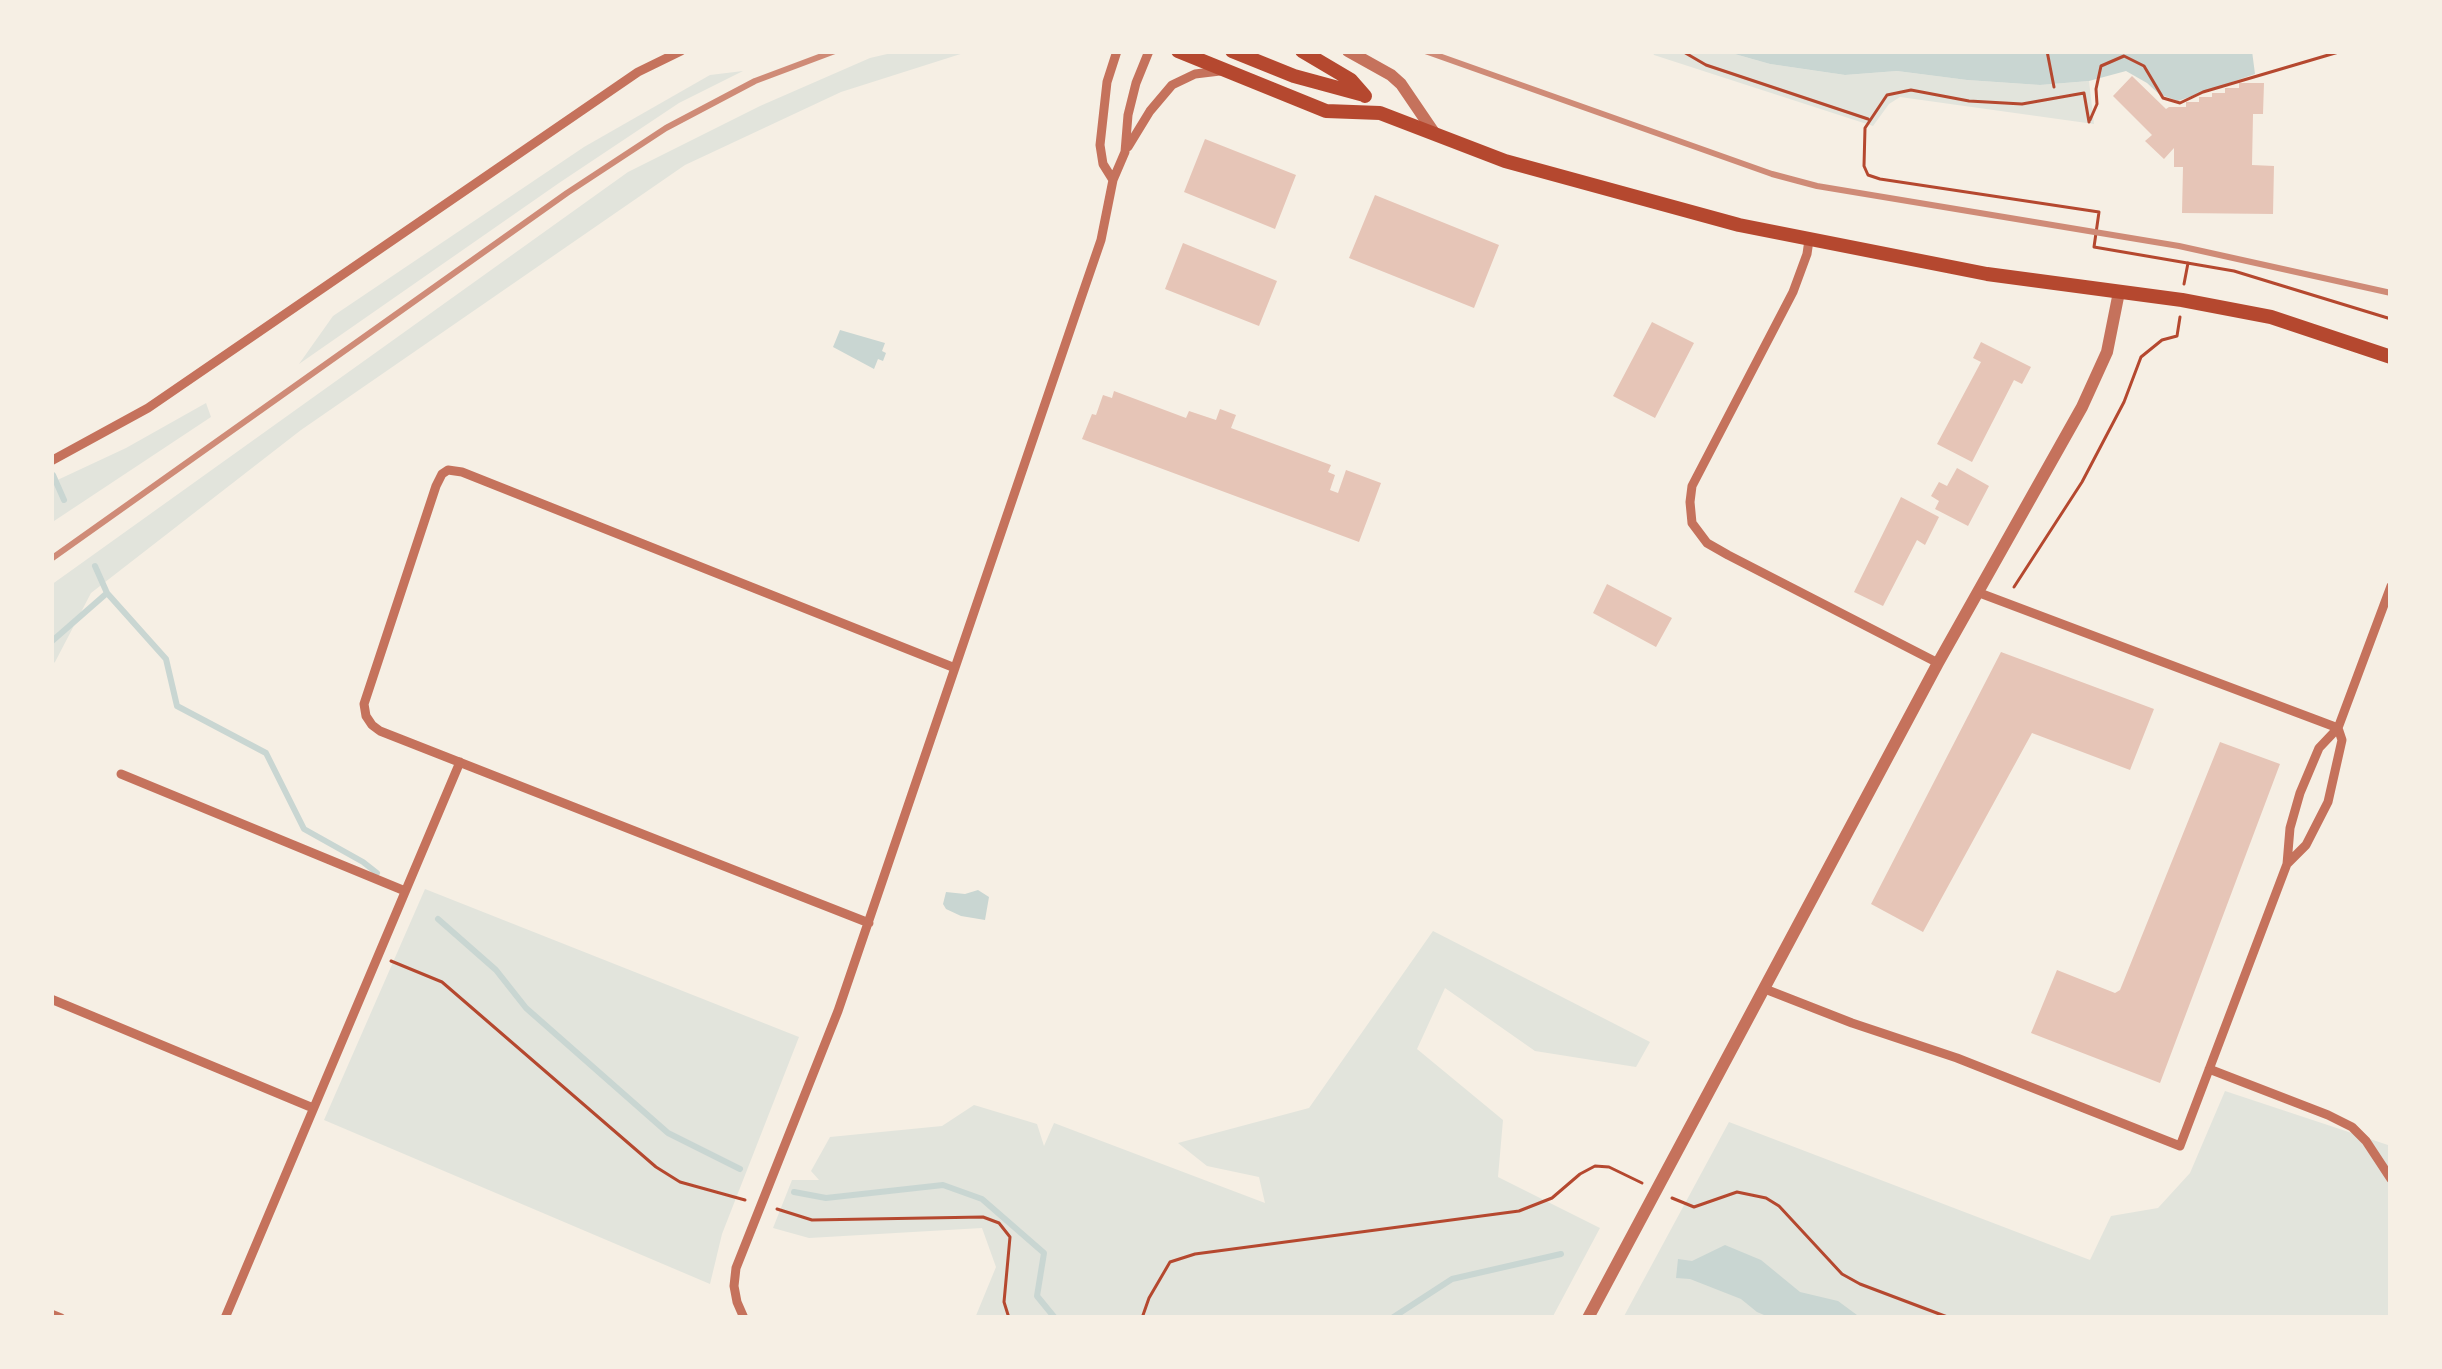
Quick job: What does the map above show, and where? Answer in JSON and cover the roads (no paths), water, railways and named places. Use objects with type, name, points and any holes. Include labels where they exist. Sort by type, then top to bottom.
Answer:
[{"type":"main road","points":[[1178,51],[1326,111],[1380,113],[1505,161],[1739,225],[1987,274],[2271,316],[2391,357]]},
{"type":"main road","points":[[1232,51],[1294,76],[1364,95]]},
{"type":"main road","points":[[1302,51],[1351,80],[1380,113]]},
{"type":"street","points":[[51,461],[148,408],[638,72],[681,51]]},
{"type":"street","points":[[1113,180],[1103,164],[1100,145],[1107,82],[1117,51]]},
{"type":"street","points":[[1126,152],[1128,115],[1149,51]]},
{"type":"street","points":[[1348,51],[1402,84],[1436,136]]},
{"type":"street","points":[[744,1318],[734,1286],[736,1268],[838,1011],[1101,240],[1113,180],[1150,111],[1172,85],[1195,74],[1225,70]]},
{"type":"street","points":[[1809,240],[1793,292],[1692,486],[1692,524],[1707,543],[1938,663]]},
{"type":"street","points":[[1588,1318],[1938,663],[2093,384],[2112,333],[2119,292]]},
{"type":"street","points":[[868,923],[372,724],[364,704],[436,486],[448,470],[463,472],[956,668]]},
{"type":"street","points":[[1765,989],[2180,1146],[2287,864],[2300,793],[2319,748],[2338,728],[2391,586]]},
{"type":"street","points":[[1977,592],[2338,728]]},
{"type":"street","points":[[2287,864],[2306,845],[2328,802],[2342,740],[2338,728]]},
{"type":"street","points":[[225,1318],[460,762]]},
{"type":"street","points":[[121,774],[405,891]]},
{"type":"street","points":[[51,999],[313,1108]]},
{"type":"street","points":[[2209,1069],[2352,1127],[2391,1179]]},
{"type":"street","points":[[51,1314],[61,1318]]},
{"type":"waterway","points":[[53,475],[64,500]]},
{"type":"waterway","points":[[95,566],[107,593],[166,659],[177,706],[266,753],[304,829],[377,873]]},
{"type":"waterway","points":[[51,642],[107,593]]},
{"type":"waterway","points":[[438,919],[496,970],[526,1008],[668,1133],[740,1169]]},
{"type":"waterway","points":[[794,1192],[826,1198],[943,1185],[982,1199],[1044,1253],[1037,1296],[1055,1318]]},
{"type":"waterway","points":[[1392,1318],[1452,1279],[1561,1254]]},
{"type":"railway","points":[[51,559],[666,128],[755,81],[835,51]]},
{"type":"railway","points":[[1425,51],[1817,186],[2179,246],[2391,293]]}]
